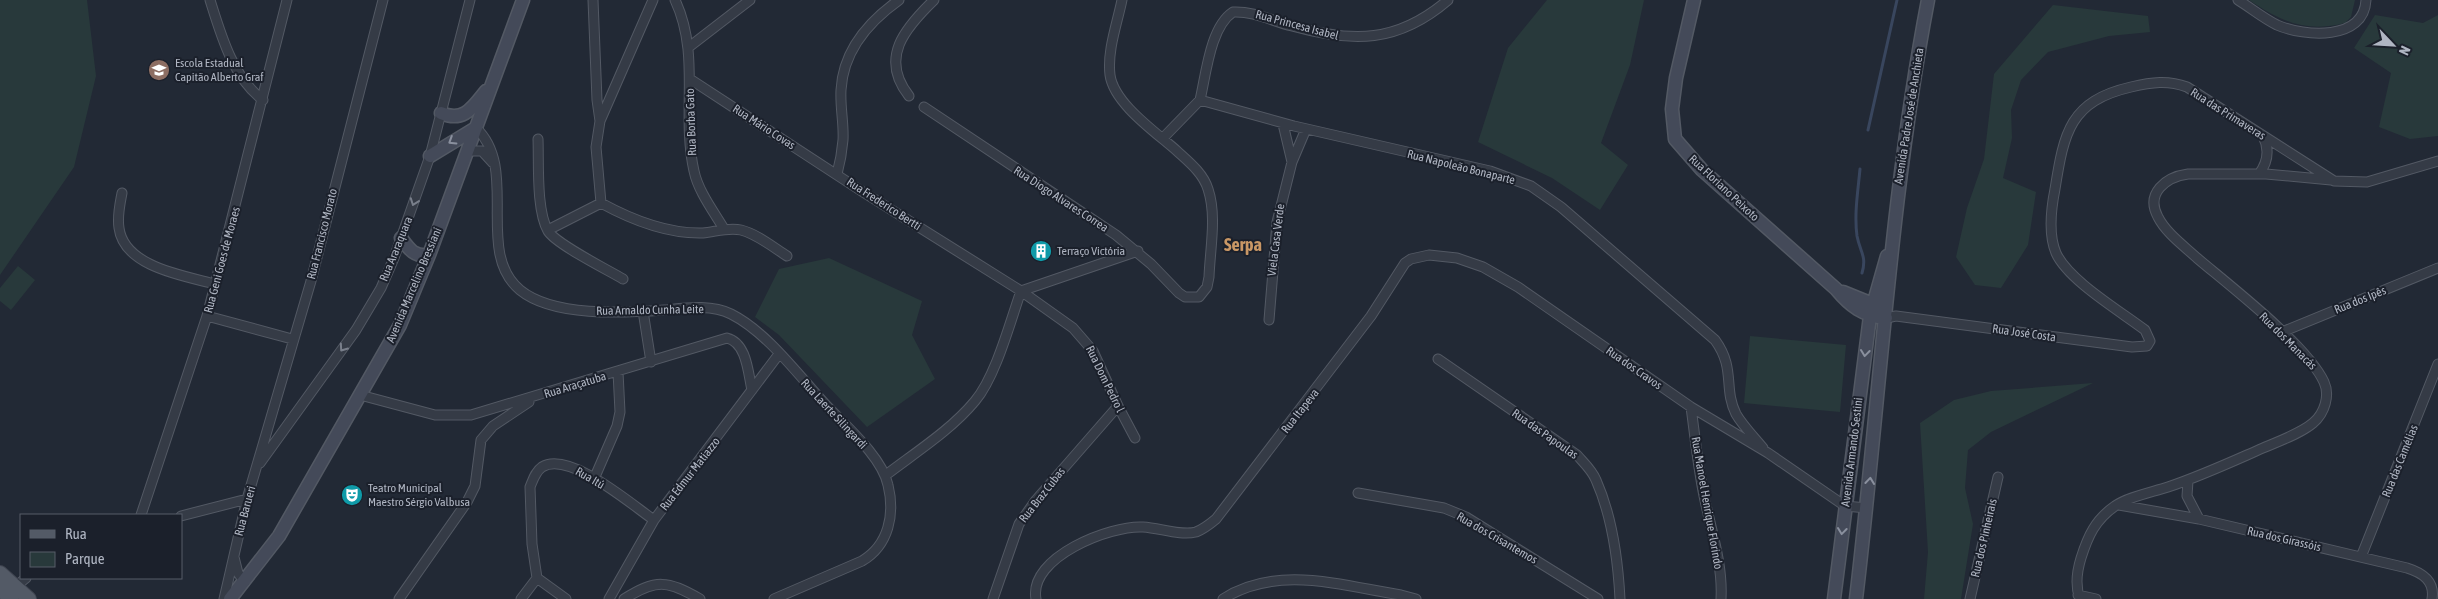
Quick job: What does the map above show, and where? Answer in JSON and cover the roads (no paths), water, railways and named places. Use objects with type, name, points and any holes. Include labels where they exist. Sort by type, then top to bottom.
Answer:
[{"type":"main road","points":[[0,573],[29,599]]},
{"type":"main road","points":[[0,589],[18,588]]},
{"type":"street","points":[[210,0],[222,37],[235,64],[246,84],[264,100]]},
{"type":"street","name":"Rua Geni Goes de Moraes","points":[[140,514],[207,316],[264,100],[287,0]]},
{"type":"street","name":"Rua Francisco Morato","points":[[257,467],[292,339],[311,281],[383,0]]},
{"type":"street","name":"Rua Araraquara","points":[[257,467],[356,330],[381,288],[430,156],[470,0]]},
{"type":"street","name":"Avenida Marcelino Bressiani","points":[[230,599],[279,536],[400,325],[429,255],[523,0]]},
{"type":"street","points":[[592,0],[597,100],[600,121]]},
{"type":"street","points":[[601,202],[596,147],[600,121],[653,0]]},
{"type":"street","name":"Rua Borba Gato","points":[[675,0],[686,27],[689,47],[691,148],[694,173],[724,229]]},
{"type":"street","points":[[689,47],[750,0]]},
{"type":"street","name":"Rua Frederico Bertti","points":[[899,0],[872,21],[856,44],[846,65],[841,92],[843,139],[837,174],[1020,291]]},
{"type":"street","points":[[909,96],[897,76],[895,63],[897,52],[909,26],[934,0]]},
{"type":"street","points":[[1122,0],[1112,51],[1111,78],[1116,90],[1130,109],[1163,138],[1200,100]]},
{"type":"street","name":"Rua Princesa Isabel","points":[[1200,100],[1215,36],[1220,24],[1233,12],[1249,12],[1318,33],[1355,38],[1377,36],[1408,26],[1432,13],[1448,0]]},
{"type":"street","name":"Rua Floriano Peixoto","points":[[1694,0],[1673,101],[1672,125],[1675,139],[1702,170],[1836,289],[1871,310],[1890,315]]},
{"type":"street","name":"Avenida Padre José de Anchieta","points":[[1893,232],[1912,90],[1928,0]]},
{"type":"street","points":[[2238,0],[2276,24],[2309,33],[2336,31],[2352,26],[2360,20],[2366,0]]},
{"type":"street","name":"Rua Mário Covas","points":[[690,79],[837,174]]},
{"type":"street","name":"Rua das Primaveras","points":[[2150,341],[2145,330],[2075,277],[2065,267],[2056,253],[2052,235],[2052,206],[2064,143],[2073,122],[2081,110],[2092,101],[2110,92],[2140,84],[2172,82],[2202,96],[2334,181]]},
{"type":"street","points":[[442,113],[456,118],[462,115],[493,84]]},
{"type":"street","name":"Rua Napoleão Bonaparte","points":[[1200,100],[1283,124],[1490,171],[1531,186],[1544,193],[1714,340],[1724,353],[1728,365],[1736,413],[1768,454]]},
{"type":"street","name":"Rua Diogo Alvares Correa","points":[[924,107],[1138,251],[1167,282],[1185,297],[1199,297],[1204,293],[1209,277],[1212,211],[1208,190],[1203,178],[1191,164],[1163,138]]},
{"type":"street","name":"Viela Casa Verde","points":[[1283,124],[1292,162]]},
{"type":"street","points":[[430,156],[476,128]]},
{"type":"street","name":"Rua Arnaldo Cunha Leite","points":[[476,128],[488,141],[495,166],[499,246],[503,267],[510,280],[521,291],[535,299],[555,306],[588,311],[706,308],[725,311],[744,322],[779,354]]},
{"type":"street","name":"Viela Casa Verde","points":[[1269,320],[1274,243],[1282,197],[1292,162],[1306,129]]},
{"type":"street","points":[[2259,174],[2267,158],[2268,149],[2263,136]]},
{"type":"street","points":[[538,139],[542,206],[548,230],[561,242],[622,279]]},
{"type":"street","points":[[468,150],[482,151],[495,166]]},
{"type":"street","points":[[2334,181],[2367,182],[2438,161]]},
{"type":"street","name":"Rua dos Manacás","points":[[2079,597],[2078,567],[2089,532],[2117,504],[2188,480],[2288,437],[2314,423],[2322,412],[2327,399],[2325,385],[2321,376],[2282,332],[2179,242],[2158,218],[2153,205],[2154,197],[2159,187],[2177,175],[2259,174],[2334,181]]},
{"type":"street","points":[[122,193],[118,217],[119,230],[130,249],[142,259],[160,269],[215,284]]},
{"type":"street","points":[[601,202],[624,216],[643,223],[691,233],[724,229],[747,232],[787,256]]},
{"type":"street","points":[[548,230],[601,202]]},
{"type":"street","name":"Avenida Armando Sestini","points":[[1834,599],[1871,310],[1893,232]]},
{"type":"street","name":"Avenida Armando Sestini","points":[[1856,599],[1890,315],[1893,232]]},
{"type":"street","points":[[401,238],[413,253],[420,256],[429,255]]},
{"type":"street","points":[[774,599],[874,554],[887,532],[890,513],[890,495],[886,475],[956,419],[976,400],[986,384],[1020,291],[1138,251]]},
{"type":"street","name":"Rua dos Cravos","points":[[1398,272],[1411,259],[1429,255],[1457,258],[1483,267],[1518,287],[1691,407],[1768,454],[1845,506],[1867,508]]},
{"type":"street","name":"Rua dos Ipês","points":[[2282,332],[2438,268]]},
{"type":"street","name":"Rua Itapeva","points":[[1036,599],[1036,587],[1051,562],[1062,553],[1093,538],[1124,529],[1142,527],[1187,532],[1204,528],[1216,519],[1350,344],[1398,272]]},
{"type":"street","name":"Rua Dom Pedro l","points":[[1020,291],[1073,328],[1084,339],[1093,351],[1134,438]]},
{"type":"street","points":[[643,311],[651,362]]},
{"type":"street","name":"Rua José Costa","points":[[1890,315],[2132,348],[2142,348],[2150,341]]},
{"type":"street","points":[[207,316],[292,339]]},
{"type":"street","name":"Rua Araçatuba","points":[[360,395],[434,415],[471,415],[535,398],[727,338],[738,344],[743,352],[752,390]]},
{"type":"street","name":"Rua Laerte Silingardi","points":[[779,354],[867,450],[886,475]]},
{"type":"street","name":"Rua Edmur Matiazzo","points":[[609,599],[654,520],[779,354]]},
{"type":"street","name":"Rua das Papoulas","points":[[1438,359],[1577,455],[1588,467],[1596,479],[1607,515],[1619,575],[1620,599]]},
{"type":"street","name":"Rua das Camélias","points":[[2360,557],[2438,364]]},
{"type":"street","points":[[594,479],[617,426],[620,412],[618,372]]},
{"type":"street","points":[[399,599],[467,502],[475,486],[481,440],[493,426],[535,398]]},
{"type":"street","name":"Rua Braz Cubas","points":[[993,599],[1019,524],[1036,500],[1118,406]]},
{"type":"street","name":"Rua Manoel Henrique Florindo","points":[[1691,407],[1704,493],[1717,552],[1722,586],[1721,599]]},
{"type":"street","name":"Rua Itú","points":[[537,578],[532,544],[530,487],[533,478],[543,467],[553,464],[567,465],[594,479],[654,520]]},
{"type":"street","name":"Rua Barueri","points":[[224,599],[247,499],[257,467]]},
{"type":"street","name":"Rua dos Pinheirais","points":[[1970,599],[1998,477]]},
{"type":"street","points":[[2188,480],[2187,496],[2199,519]]},
{"type":"street","name":"Rua dos Crisantemos","points":[[1358,493],[1444,508],[1466,517],[1598,599]]},
{"type":"street","points":[[182,516],[247,499]]},
{"type":"street","name":"Rua dos Girassóis","points":[[2117,504],[2199,519],[2407,568],[2424,575],[2431,583],[2432,599]]},
{"type":"street","points":[[234,554],[238,573],[245,582]]},
{"type":"street","points":[[521,599],[537,578],[566,599]]},
{"type":"street","points":[[1223,599],[1243,588],[1275,579],[1300,579],[1416,599]]},
{"type":"street","points":[[624,599],[642,587],[655,583],[677,587],[700,599]]},
{"type":"street","points":[[2079,597],[2096,599]]},
{"type":"waterway","points":[[1868,130],[1897,0]]},
{"type":"waterway","points":[[1860,169],[1856,219],[1857,236],[1863,258],[1862,273]]},
{"type":"place","name":"Escola Estadual Capitão Alberto Graf","points":[[159,70]]},
{"type":"place","name":"Terraço Victória","points":[[1041,251]]},
{"type":"place","name":"Teatro Municipal Maestro Sérgio Valbusa","points":[[352,495]]},
{"type":"district","name":"Serpa","points":[[1243,245]]}]
